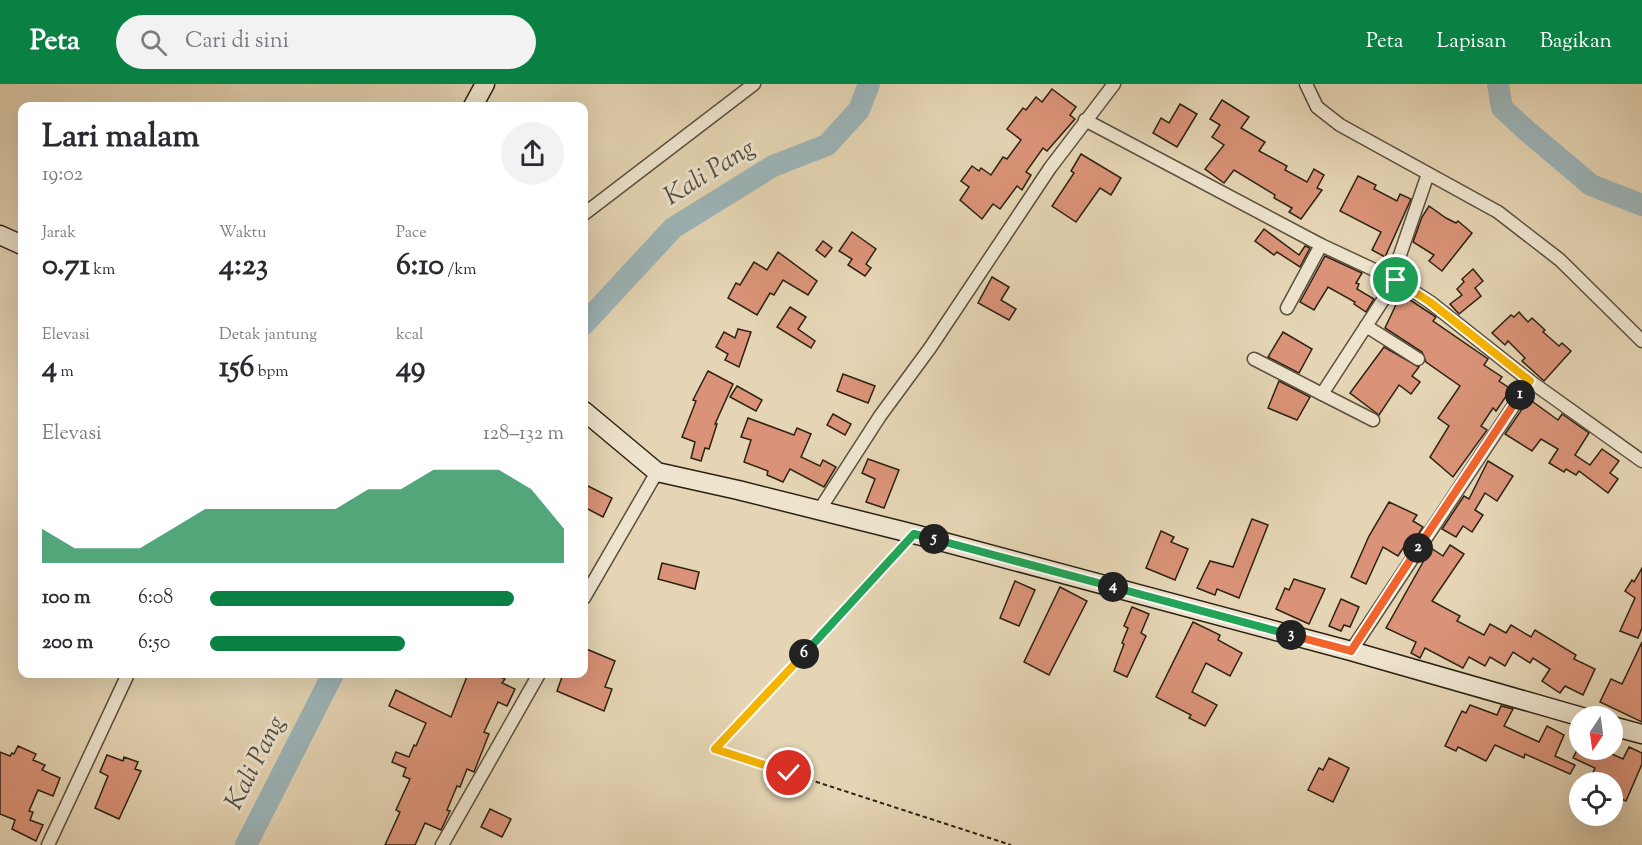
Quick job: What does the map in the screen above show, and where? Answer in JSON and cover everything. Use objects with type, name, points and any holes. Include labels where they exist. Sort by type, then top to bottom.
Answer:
[{"type":"street","points":[[474,102],[485,84]]},
{"type":"street","points":[[588,211],[754,84]]},
{"type":"street","points":[[820,509],[880,416],[930,348],[1050,168],[1114,84]]},
{"type":"street","points":[[1306,84],[1317,107],[1340,125],[1498,212],[1560,260],[1642,341]]},
{"type":"street","points":[[1085,120],[1321,245],[1394,279],[1430,302],[1530,381],[1642,461]]},
{"type":"street","points":[[1322,394],[1394,279],[1428,174]]},
{"type":"street","points":[[0,235],[18,243]]},
{"type":"street","points":[[1287,308],[1321,245]]},
{"type":"street","points":[[1366,326],[1418,359]]},
{"type":"street","points":[[1254,359],[1373,420]]},
{"type":"street","points":[[1351,651],[1456,489],[1530,381]]},
{"type":"street","points":[[588,414],[657,472],[820,509],[1351,651],[1569,713]]},
{"type":"street","points":[[588,591],[657,472]]},
{"type":"street","points":[[1444,481],[1456,489]]},
{"type":"street","points":[[48,845],[126,678]]},
{"type":"street","points":[[442,845],[537,678]]},
{"type":"street","points":[[1623,729],[1642,734]]},
{"type":"path","points":[[914,534],[715,749],[1011,845]]},
{"type":"building","points":[[1052,89],[1076,107],[1070,115],[1075,119],[1047,151],[1043,148],[1026,172],[1031,175],[1022,190],[1017,186],[1000,209],[993,204],[982,219],[960,200],[969,187],[961,181],[972,166],[979,171],[981,168],[991,175],[1003,157],[1007,159],[1021,140],[1007,129],[1023,108],[1026,110],[1036,97],[1042,102]]},
{"type":"building","points":[[1222,100],[1249,117],[1241,128],[1265,142],[1259,151],[1287,166],[1285,170],[1307,182],[1314,169],[1324,175],[1317,188],[1322,190],[1301,219],[1289,212],[1292,208],[1274,198],[1275,195],[1234,170],[1224,183],[1205,169],[1224,145],[1212,137],[1220,125],[1210,119]]},
{"type":"building","points":[[1180,104],[1197,114],[1177,147],[1153,133],[1161,118],[1169,123]]},
{"type":"building","points":[[1081,154],[1121,178],[1111,195],[1100,188],[1076,222],[1052,206],[1074,173],[1071,171]]},
{"type":"building","points":[[1358,176],[1376,185],[1374,189],[1397,201],[1400,194],[1411,199],[1385,257],[1372,250],[1381,232],[1340,211]]},
{"type":"building","points":[[1429,206],[1446,218],[1456,223],[1458,221],[1472,233],[1442,271],[1429,261],[1434,255],[1413,242],[1422,217]]},
{"type":"building","points":[[1264,229],[1299,255],[1305,246],[1310,248],[1300,267],[1277,252],[1274,255],[1255,241]]},
{"type":"building","points":[[852,232],[876,249],[866,264],[871,268],[865,276],[848,265],[852,259],[839,251]]},
{"type":"building","points":[[823,241],[832,248],[825,257],[816,250]]},
{"type":"building","points":[[778,252],[817,281],[808,295],[783,280],[774,295],[770,293],[757,315],[728,298],[736,283],[740,285],[754,262],[767,270]]},
{"type":"building","points":[[1325,256],[1362,273],[1356,283],[1359,284],[1357,289],[1374,299],[1366,312],[1354,304],[1355,302],[1328,287],[1314,310],[1300,302]]},
{"type":"building","points":[[1473,269],[1483,281],[1475,288],[1481,296],[1459,314],[1450,304],[1462,295],[1457,289],[1464,282],[1462,279]]},
{"type":"building","points":[[992,277],[1009,287],[1001,300],[1016,309],[1009,320],[978,303]]},
{"type":"building","points":[[1401,294],[1436,317],[1433,321],[1488,359],[1484,365],[1502,377],[1499,381],[1511,389],[1496,411],[1493,408],[1481,426],[1487,430],[1453,477],[1430,457],[1449,426],[1438,418],[1460,386],[1426,362],[1422,352],[1385,328]]},
{"type":"building","points":[[790,307],[806,317],[798,329],[815,341],[811,348],[777,327]]},
{"type":"building","points":[[1519,312],[1528,322],[1532,318],[1559,346],[1562,343],[1571,351],[1544,381],[1522,361],[1525,358],[1508,341],[1505,345],[1492,333],[1511,315],[1514,317]]},
{"type":"building","points":[[738,329],[751,332],[739,367],[725,360],[728,354],[716,347],[724,332],[735,338]]},
{"type":"building","points":[[1283,332],[1312,349],[1299,373],[1268,357]]},
{"type":"building","points":[[1384,347],[1419,367],[1412,376],[1420,382],[1411,394],[1399,385],[1379,415],[1350,393]]},
{"type":"building","points":[[708,371],[733,384],[715,424],[717,424],[709,449],[705,448],[701,461],[691,458],[695,442],[682,437],[696,401],[693,400]]},
{"type":"building","points":[[843,374],[875,386],[868,403],[837,391]]},
{"type":"building","points":[[1279,381],[1310,397],[1297,420],[1268,408]]},
{"type":"building","points":[[737,386],[762,400],[756,411],[730,397]]},
{"type":"building","points":[[1529,399],[1558,420],[1562,414],[1589,433],[1575,455],[1590,465],[1602,449],[1619,461],[1610,473],[1618,479],[1608,493],[1579,471],[1576,475],[1566,469],[1564,472],[1549,463],[1558,449],[1541,439],[1532,451],[1505,434]]},
{"type":"building","points":[[833,414],[851,424],[845,435],[827,425]]},
{"type":"building","points":[[748,418],[794,435],[797,428],[811,434],[801,457],[820,466],[823,460],[836,467],[824,487],[790,469],[783,482],[767,475],[768,471],[744,462],[751,440],[741,437]]},
{"type":"building","points":[[868,459],[899,470],[884,508],[866,502],[875,479],[862,473]]},
{"type":"building","points":[[1488,461],[1513,476],[1497,501],[1485,493],[1475,510],[1483,515],[1472,532],[1463,526],[1456,537],[1442,529],[1464,496],[1469,499]]},
{"type":"building","points":[[588,486],[612,498],[603,517],[588,509]]},
{"type":"building","points":[[1389,502],[1417,515],[1413,521],[1423,527],[1411,545],[1407,542],[1398,556],[1383,547],[1366,584],[1351,577],[1369,536]]},
{"type":"building","points":[[1252,519],[1268,525],[1239,598],[1217,589],[1215,595],[1197,588],[1210,561],[1233,567]]},
{"type":"building","points":[[1161,531],[1174,537],[1171,542],[1188,549],[1175,580],[1146,568]]},
{"type":"building","points":[[1450,545],[1464,554],[1432,601],[1460,616],[1457,621],[1484,635],[1490,624],[1506,633],[1511,625],[1531,637],[1535,630],[1576,655],[1574,659],[1595,669],[1583,695],[1565,686],[1560,693],[1542,681],[1550,669],[1533,658],[1530,663],[1513,652],[1505,666],[1490,657],[1485,666],[1469,657],[1463,668],[1425,648],[1420,658],[1411,653],[1416,642],[1386,628],[1431,548],[1443,556]]},
{"type":"building","points":[[662,563],[699,572],[695,589],[658,579]]},
{"type":"building","points":[[1642,568],[1642,628],[1638,638],[1620,631],[1635,598],[1625,591],[1632,580],[1634,582]]},
{"type":"building","points":[[1294,579],[1325,589],[1309,624],[1276,609],[1285,588],[1289,590]]},
{"type":"building","points":[[1015,581],[1035,590],[1019,626],[1000,618]]},
{"type":"building","points":[[1060,587],[1087,601],[1049,675],[1024,662]]},
{"type":"building","points":[[1341,599],[1359,607],[1350,627],[1344,625],[1341,631],[1329,626]]},
{"type":"building","points":[[1132,607],[1149,614],[1141,633],[1146,636],[1127,677],[1114,671],[1128,628],[1124,626]]},
{"type":"building","points":[[1193,622],[1220,635],[1218,640],[1242,653],[1230,676],[1206,663],[1192,692],[1217,705],[1205,726],[1189,718],[1191,715],[1156,697]]},
{"type":"building","points":[[1642,642],[1642,722],[1623,713],[1623,706],[1608,706],[1600,702],[1611,679],[1622,684]]},
{"type":"building","points":[[588,650],[615,661],[605,687],[612,689],[604,711],[557,691],[562,678],[588,678]]},
{"type":"building","points":[[466,678],[503,678],[505,679],[502,683],[515,689],[507,706],[498,702],[484,732],[489,734],[474,772],[467,769],[460,787],[457,786],[447,810],[450,811],[441,830],[425,823],[415,845],[385,845],[400,812],[396,810],[410,779],[403,776],[406,768],[392,762],[396,752],[409,757],[426,723],[389,706],[396,690],[451,717]]},
{"type":"building","points":[[1470,705],[1497,715],[1501,706],[1513,709],[1504,726],[1539,742],[1547,726],[1564,735],[1555,756],[1575,765],[1569,774],[1525,754],[1524,758],[1495,745],[1486,761],[1458,747],[1456,751],[1445,746],[1462,711],[1466,713]]},
{"type":"building","points":[[18,746],[36,754],[33,760],[45,765],[42,770],[60,778],[53,796],[38,790],[29,811],[33,812],[30,820],[43,825],[36,841],[12,829],[15,820],[0,814],[0,752],[10,756],[14,754]]},
{"type":"building","points":[[1629,747],[1642,753],[1642,764],[1626,801],[1623,800],[1623,772],[1593,772],[1595,768],[1577,760],[1623,760]]},
{"type":"building","points":[[107,755],[123,761],[124,757],[138,762],[135,769],[141,771],[119,819],[95,808],[108,776],[100,772]]},
{"type":"building","points":[[1329,758],[1349,768],[1333,802],[1308,790],[1319,768],[1323,770]]},
{"type":"building","points":[[490,809],[511,819],[502,837],[481,827]]},
{"type":"waterway","name":"Kali Pang","points":[[588,320],[673,228],[773,166],[827,145],[859,110],[869,84]]},
{"type":"waterway","name":"Kali Pang","points":[[1498,84],[1502,108],[1591,185],[1642,205]]},
{"type":"waterway","name":"Kali Pang","points":[[246,845],[331,678]]},
{"type":"route","points":[[789,773],[715,749],[914,534],[1351,651],[1456,489],[1530,381],[1430,302],[1396,280]]}]
